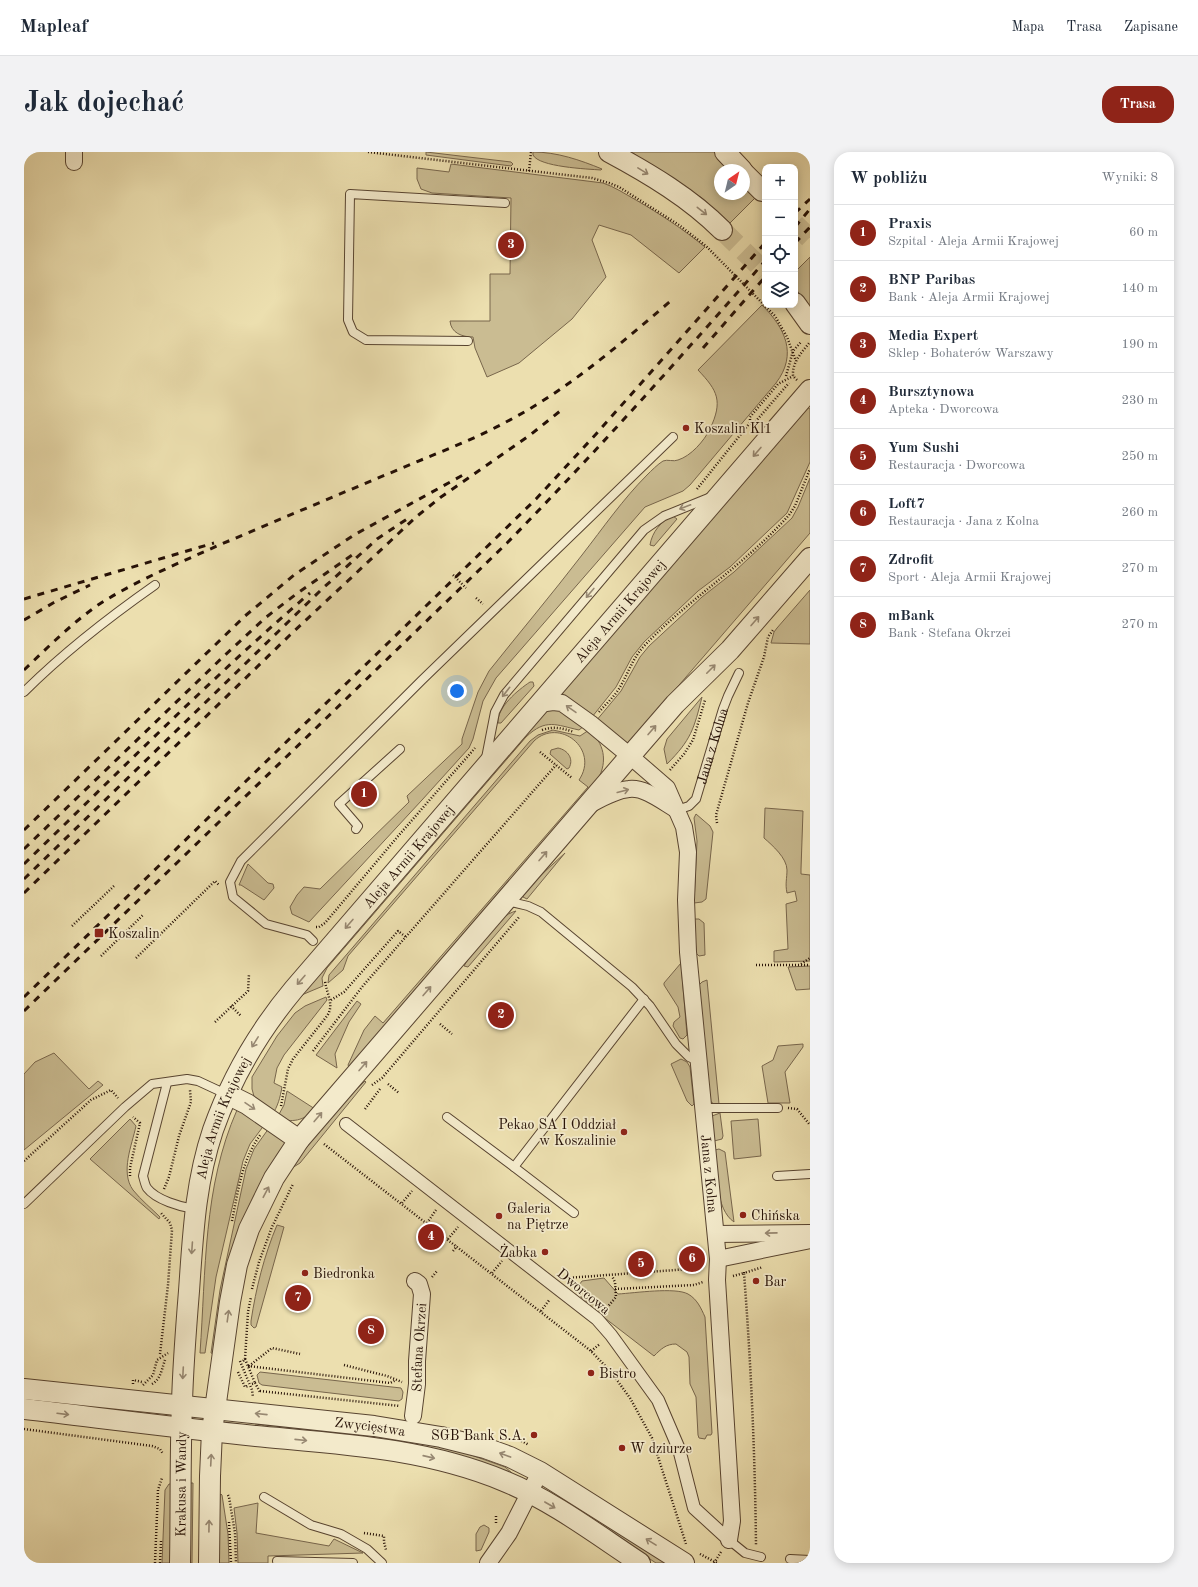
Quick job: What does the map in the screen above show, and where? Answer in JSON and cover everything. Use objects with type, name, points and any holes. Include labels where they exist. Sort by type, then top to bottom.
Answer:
[{"type":"street","points":[[609,152],[664,184],[701,210],[722,230]]},
{"type":"street","points":[[725,152],[736,164]]},
{"type":"street","points":[[750,179],[762,191]]},
{"type":"street","points":[[798,307],[810,324]]},
{"type":"street","name":"Aleja Armii Krajowej","points":[[182,1404],[194,1209],[201,1172],[213,1131],[227,1094],[254,1044],[277,1010],[484,767],[721,493],[799,385]]},
{"type":"street","points":[[212,1431],[230,1302],[238,1265],[249,1229],[261,1203],[274,1178],[300,1140],[675,704],[730,650],[810,558]]},
{"type":"street","name":"Jana z Kolna","points":[[539,704],[553,702],[562,703],[599,730],[630,756],[667,788],[684,827],[687,842],[686,926],[718,1259],[711,1281],[732,1521],[729,1540]]},
{"type":"street","points":[[587,805],[620,790],[635,789],[649,794],[677,810]]},
{"type":"street","points":[[227,1094],[247,1104],[300,1140]]},
{"type":"street","name":"Dworcowa","points":[[351,1124],[597,1319],[611,1335],[658,1400],[679,1449],[694,1508],[729,1540]]},
{"type":"street","points":[[716,1234],[810,1233]]},
{"type":"street","points":[[718,1259],[810,1240]]},
{"type":"street","name":"Stefana Okrzei","points":[[408,1411],[416,1384],[422,1294],[419,1284],[415,1281]]},
{"type":"street","name":"Zwycięstwa","points":[[24,1388],[182,1404],[411,1431],[485,1448],[510,1457],[540,1472],[686,1556]]},
{"type":"street","name":"Krakusa i Wandy","points":[[180,1563],[182,1404]]},
{"type":"street","name":"Zwycięstwa","points":[[24,1409],[379,1449],[415,1454],[444,1461],[505,1481],[530,1493],[559,1510],[640,1563]]},
{"type":"street","name":"Krakusa i Wandy","points":[[209,1563],[212,1431]]},
{"type":"street","points":[[488,1563],[509,1533],[540,1472]]},
{"type":"lane","points":[[468,341],[366,340],[353,332],[348,320],[350,194],[505,203]]},
{"type":"lane","points":[[313,941],[307,936],[266,924],[233,897],[230,882],[240,861],[427,674],[673,437]]},
{"type":"lane","points":[[484,767],[495,712],[504,695],[644,530],[664,516],[721,493]]},
{"type":"lane","points":[[24,692],[90,632],[155,585]]},
{"type":"lane","name":"Jana z Kolna","points":[[677,810],[689,806],[696,799],[723,708],[739,672]]},
{"type":"lane","points":[[356,829],[358,826],[339,804],[400,749]]},
{"type":"lane","points":[[505,900],[528,906],[541,912],[632,987],[650,1006],[676,1044],[689,1057],[698,1061]]},
{"type":"lane","points":[[514,1167],[644,1000]]},
{"type":"lane","points":[[24,1204],[125,1107],[152,1084],[187,1079],[198,1081],[227,1094]]},
{"type":"lane","points":[[166,1083],[143,1176],[147,1188],[161,1198],[179,1206],[194,1209]]},
{"type":"lane","points":[[703,1108],[778,1108]]},
{"type":"lane","points":[[447,1117],[574,1213]]},
{"type":"lane","points":[[777,1176],[810,1174]]},
{"type":"lane","points":[[264,1497],[311,1525],[341,1534],[367,1549],[382,1563]]},
{"type":"lane","points":[[729,1540],[745,1553],[759,1556]]},
{"type":"lane","points":[[790,1559],[810,1560]]},
{"type":"lane","points":[[277,1561],[353,1563]]},
{"type":"path","points":[[368,152],[592,178],[609,183],[679,225],[706,246],[775,316],[785,332],[796,360]]},
{"type":"path","points":[[529,171],[531,152]]},
{"type":"path","points":[[786,376],[793,352],[800,342]]},
{"type":"path","points":[[799,385],[793,376],[796,360],[810,342]]},
{"type":"path","points":[[793,376],[778,384],[750,417],[750,424],[756,421],[788,382],[799,385]]},
{"type":"path","points":[[599,713],[619,689],[630,666],[644,646],[692,601],[732,569],[789,515],[795,506],[810,469]]},
{"type":"path","points":[[453,575],[466,588]]},
{"type":"path","points":[[717,823],[716,815],[748,703],[764,657],[768,637],[775,626]]},
{"type":"path","points":[[540,752],[572,778]]},
{"type":"path","points":[[313,1051],[362,987],[556,765]]},
{"type":"path","points":[[136,958],[215,881],[233,897]]},
{"type":"path","points":[[72,926],[115,885]]},
{"type":"path","points":[[101,956],[143,914]]},
{"type":"path","points":[[330,1000],[344,992],[398,931],[406,937]]},
{"type":"path","points":[[800,965],[810,958]]},
{"type":"path","points":[[756,966],[810,965]]},
{"type":"path","points":[[215,1022],[248,991],[249,974]]},
{"type":"path","points":[[279,1110],[283,1100],[288,1069],[296,1055],[329,1013],[331,1008],[325,984]]},
{"type":"path","points":[[231,1006],[241,1016]]},
{"type":"path","points":[[440,1024],[452,1034]]},
{"type":"path","points":[[388,1084],[399,1093]]},
{"type":"path","points":[[163,1191],[169,1177],[179,1136],[191,1102],[189,1087]]},
{"type":"path","points":[[365,1109],[380,1089]]},
{"type":"path","points":[[24,1161],[91,1100],[111,1090],[120,1100]]},
{"type":"path","points":[[778,1108],[797,1109],[810,1125]]},
{"type":"path","points":[[131,1181],[130,1168],[140,1123],[133,1117]]},
{"type":"path","points":[[324,1144],[541,1311],[591,1351],[611,1372],[630,1398],[652,1438],[686,1556]]},
{"type":"path","points":[[158,1210],[170,1223],[172,1230],[168,1285],[160,1354]]},
{"type":"path","points":[[453,1251],[457,1246]]},
{"type":"path","points":[[541,1311],[566,1278],[612,1276],[704,1268]]},
{"type":"path","points":[[615,1289],[694,1285],[744,1273],[752,1371],[759,1556]]},
{"type":"path","points":[[597,1319],[616,1297],[615,1282],[612,1276]]},
{"type":"path","points":[[248,1366],[272,1348],[300,1354]]},
{"type":"path","points":[[142,1389],[144,1382],[154,1372],[157,1360],[166,1353],[169,1353]]},
{"type":"path","points":[[236,1358],[242,1364],[253,1396]]},
{"type":"path","points":[[148,1383],[153,1384],[159,1378],[163,1369],[164,1359],[169,1360]]},
{"type":"path","points":[[246,1359],[254,1384],[260,1391],[260,1397]]},
{"type":"path","points":[[248,1366],[390,1384],[396,1380],[387,1376],[344,1366]]},
{"type":"path","points":[[260,1391],[408,1411]]},
{"type":"path","points":[[24,1429],[152,1446],[162,1452],[163,1461]]},
{"type":"path","points":[[155,1563],[158,1490],[163,1473]]},
{"type":"path","points":[[230,1497],[235,1533],[236,1563]]},
{"type":"shaded area","points":[[426,152],[511,162],[513,164],[511,166],[426,155]]},
{"type":"shaded area","points":[[533,152],[551,153],[568,157],[602,169],[585,169],[553,165],[537,159],[533,155]]},
{"type":"shaded area","points":[[631,152],[715,152],[725,164],[714,164],[714,200],[750,200],[750,193],[755,198],[730,223],[702,198]]},
{"type":"shaded area","points":[[451,164],[603,183],[612,186],[654,211],[705,247],[679,273],[631,235],[599,225],[592,240],[606,277],[572,319],[519,363],[487,377],[475,348],[473,337],[458,334],[452,329],[450,321],[490,321],[490,274],[510,274],[511,198],[432,193],[421,189],[417,179],[417,168],[449,172]]},
{"type":"shaded area","points":[[810,257],[810,307],[798,292],[798,269]]},
{"type":"shaded area","points":[[762,305],[762,308],[765,308],[777,323],[786,342],[786,362],[783,372],[776,383],[690,485],[683,491],[645,507],[496,678],[483,701],[473,739],[469,748],[309,922],[292,914],[290,907],[304,887],[320,889],[409,802],[407,796],[462,744],[462,739],[478,692],[489,671],[630,494],[661,462],[665,460],[676,461],[688,455],[697,448],[710,429],[717,404],[714,391],[705,377],[698,370]]},
{"type":"shaded area","points":[[807,407],[810,409],[810,462],[787,513],[730,567],[698,591],[644,642],[632,657],[616,687],[592,717],[563,695],[562,691]]},
{"type":"shaded area","points":[[810,478],[810,533],[630,742],[626,743],[596,721],[621,691],[640,657],[649,646],[702,597],[734,572],[792,518]]},
{"type":"shaded area","points":[[673,516],[677,519],[654,546],[650,545],[655,531],[665,521]]},
{"type":"shaded area","points":[[810,590],[810,644],[771,643],[774,632]]},
{"type":"shaded area","points":[[530,682],[533,682],[534,686],[501,723],[498,723],[501,711],[505,705],[514,694]]},
{"type":"shaded area","points":[[702,697],[697,718],[687,741],[667,764],[664,749],[667,739]]},
{"type":"shaded area","points":[[549,710],[560,710],[584,726],[579,730],[551,724],[545,725],[539,727],[526,737],[327,968],[322,978],[323,986],[304,994],[297,999],[544,712]]},
{"type":"shaded area","points":[[553,730],[580,736],[589,730],[594,735],[601,746],[604,759],[598,779],[349,1067],[348,1065],[364,1030],[375,1016],[383,1023],[588,787],[579,780],[584,768],[584,757],[581,748],[574,740],[565,735],[555,733],[544,735],[534,741],[348,956],[343,970],[328,983],[329,975],[530,741],[538,735]]},
{"type":"shaded area","points":[[558,748],[562,749],[569,755],[571,761],[569,768],[567,769],[550,754],[551,750]]},
{"type":"shaded area","points":[[765,808],[803,811],[801,874],[810,875],[810,961],[774,962],[774,951],[788,949],[786,904],[797,901],[795,891],[787,893],[787,870],[785,861],[764,838]]},
{"type":"shaded area","points":[[696,814],[710,826],[713,832],[706,899],[702,902],[694,903],[697,841],[694,818]]},
{"type":"shaded area","points":[[565,853],[527,899],[523,897],[523,893]]},
{"type":"shaded area","points":[[248,864],[268,883],[273,884],[274,888],[264,900],[239,885]]},
{"type":"shaded area","points":[[516,911],[468,967],[464,966],[493,926],[508,914]]},
{"type":"shaded area","points":[[694,919],[699,919],[704,923],[705,955],[699,956],[696,953]]},
{"type":"shaded area","points":[[681,963],[687,1035],[683,1039],[680,1038],[673,1026],[674,1022],[680,1017],[678,1007],[664,985],[664,983]]},
{"type":"shaded area","points":[[810,966],[810,989],[796,990],[788,967]]},
{"type":"shaded area","points":[[707,980],[719,1104],[714,1104],[710,1101],[699,985]]},
{"type":"shaded area","points":[[326,997],[327,1000],[284,1055],[277,1068],[274,1083],[282,1087],[276,1108],[272,1115],[255,1100],[252,1089],[252,1077],[277,1036],[295,1013],[305,1006]]},
{"type":"shaded area","points":[[357,1001],[361,1004],[349,1022],[335,1054],[337,1068],[316,1055]]},
{"type":"shaded area","points":[[803,1044],[803,1047],[785,1072],[790,1103],[768,1103],[762,1066],[773,1060],[778,1046]]},
{"type":"shaded area","points":[[54,1053],[89,1089],[98,1081],[103,1085],[24,1150],[24,1074],[35,1062]]},
{"type":"shaded area","points":[[681,1059],[687,1062],[690,1067],[694,1104],[692,1106],[687,1101],[671,1064]]},
{"type":"shaded area","points":[[365,1081],[366,1082],[300,1163],[292,1168],[308,1144],[326,1122]]},
{"type":"shaded area","points":[[287,1091],[315,1109],[307,1116],[298,1120],[282,1120],[277,1118],[284,1105]]},
{"type":"shaded area","points":[[240,1108],[265,1124],[250,1144],[243,1161],[216,1277],[205,1353],[200,1353],[205,1260],[212,1199],[226,1139],[237,1110]]},
{"type":"shaded area","points":[[720,1113],[723,1136],[722,1139],[714,1141],[712,1116]]},
{"type":"shaded area","points":[[130,1119],[136,1126],[128,1158],[127,1175],[129,1183],[136,1194],[160,1217],[159,1219],[90,1159]]},
{"type":"shaded area","points":[[758,1119],[761,1156],[734,1159],[731,1121]]},
{"type":"shaded area","points":[[269,1128],[287,1141],[214,1354],[211,1353],[220,1290],[246,1169],[254,1149]]},
{"type":"shaded area","points":[[719,1149],[725,1152],[734,1222],[723,1208],[720,1199],[715,1150]]},
{"type":"shaded area","points":[[277,1225],[284,1227],[256,1327],[254,1328],[251,1325],[251,1321],[255,1296],[264,1260]]},
{"type":"shaded area","points":[[604,1278],[618,1294],[654,1291],[682,1292],[694,1298],[698,1304],[705,1317],[712,1433],[711,1435],[707,1435],[705,1439],[699,1438],[698,1435],[696,1397],[690,1384],[689,1357],[687,1352],[676,1344],[672,1344],[664,1347],[654,1356],[597,1312],[577,1293],[577,1288],[582,1281]]},
{"type":"shaded area","points":[[260,1372],[401,1388],[403,1392],[402,1399],[399,1401],[262,1385],[259,1383],[257,1375]]},
{"type":"shaded area","points":[[263,1423],[410,1439],[457,1450],[505,1467],[512,1473],[512,1475],[263,1429]]},
{"type":"shaded area","points":[[190,1483],[193,1483],[192,1563],[188,1563]]},
{"type":"shaded area","points":[[169,1484],[172,1484],[170,1563],[162,1563],[165,1490]]},
{"type":"shaded area","points":[[221,1494],[228,1534],[229,1563],[218,1563]]},
{"type":"shaded area","points":[[558,1496],[667,1563],[656,1563],[558,1499]]},
{"type":"shaded area","points":[[258,1503],[256,1533],[329,1546],[334,1539],[363,1553],[268,1556],[268,1563],[238,1563],[234,1508]]},
{"type":"shaded area","points":[[484,1525],[489,1528],[489,1532],[481,1550],[476,1551],[476,1534],[480,1527]]},
{"type":"tunnel","points":[[798,227],[810,239]]},
{"type":"tunnel","points":[[722,230],[762,269]]},
{"type":"railway","points":[[798,210],[810,199]]},
{"type":"railway","points":[[798,223],[810,209]]},
{"type":"railway","points":[[798,240],[810,227]]},
{"type":"railway","points":[[24,997],[536,499],[597,433],[762,246]]},
{"type":"railway","points":[[24,1011],[507,543],[638,404],[762,264]]},
{"type":"railway","points":[[703,348],[762,280]]},
{"type":"railway","points":[[24,670],[88,612],[112,596],[141,581],[217,546],[468,441],[529,409],[551,396],[593,365],[673,299]]},
{"type":"railway","points":[[24,893],[290,635],[416,517],[441,497],[530,435],[564,408]]},
{"type":"railway","points":[[24,830],[245,616],[294,575],[354,535],[463,475]]},
{"type":"railway","points":[[24,879],[321,590],[377,539],[410,517]]},
{"type":"railway","points":[[24,599],[214,543]]},
{"type":"railway","points":[[24,849],[265,618],[352,555]]},
{"type":"railway","points":[[24,620],[53,603],[90,585]]},
{"type":"railway","points":[[24,864],[200,693],[310,593]]},
{"type":"place","name":"Media Expert","points":[[511,245]]},
{"type":"place","name":"Koszalin Kl1","points":[[686,428]]},
{"type":"place","name":"Praxis","points":[[364,794]]},
{"type":"place","name":"Koszalin","points":[[99,933]]},
{"type":"place","name":"BNP Paribas","points":[[501,1015]]},
{"type":"place","name":"Pekao SA I Oddział w Koszalinie","points":[[624,1132]]},
{"type":"place","name":"Chińska","points":[[743,1215]]},
{"type":"place","name":"Galeria na Piętrze","points":[[499,1216]]},
{"type":"place","name":"Bursztynowa","points":[[431,1237]]},
{"type":"place","name":"Żabka","points":[[545,1252]]},
{"type":"place","name":"Loft7","points":[[692,1259]]},
{"type":"place","name":"Yum Sushi","points":[[641,1264]]},
{"type":"place","name":"Biedronka","points":[[305,1273]]},
{"type":"place","name":"Bar","points":[[756,1281]]},
{"type":"place","name":"Zdrofit","points":[[298,1298]]},
{"type":"place","name":"mBank","points":[[371,1331]]},
{"type":"place","name":"Bistro","points":[[591,1373]]},
{"type":"place","name":"SGB Bank S.A.","points":[[534,1435]]},
{"type":"place","name":"W dziurze","points":[[622,1448]]}]
